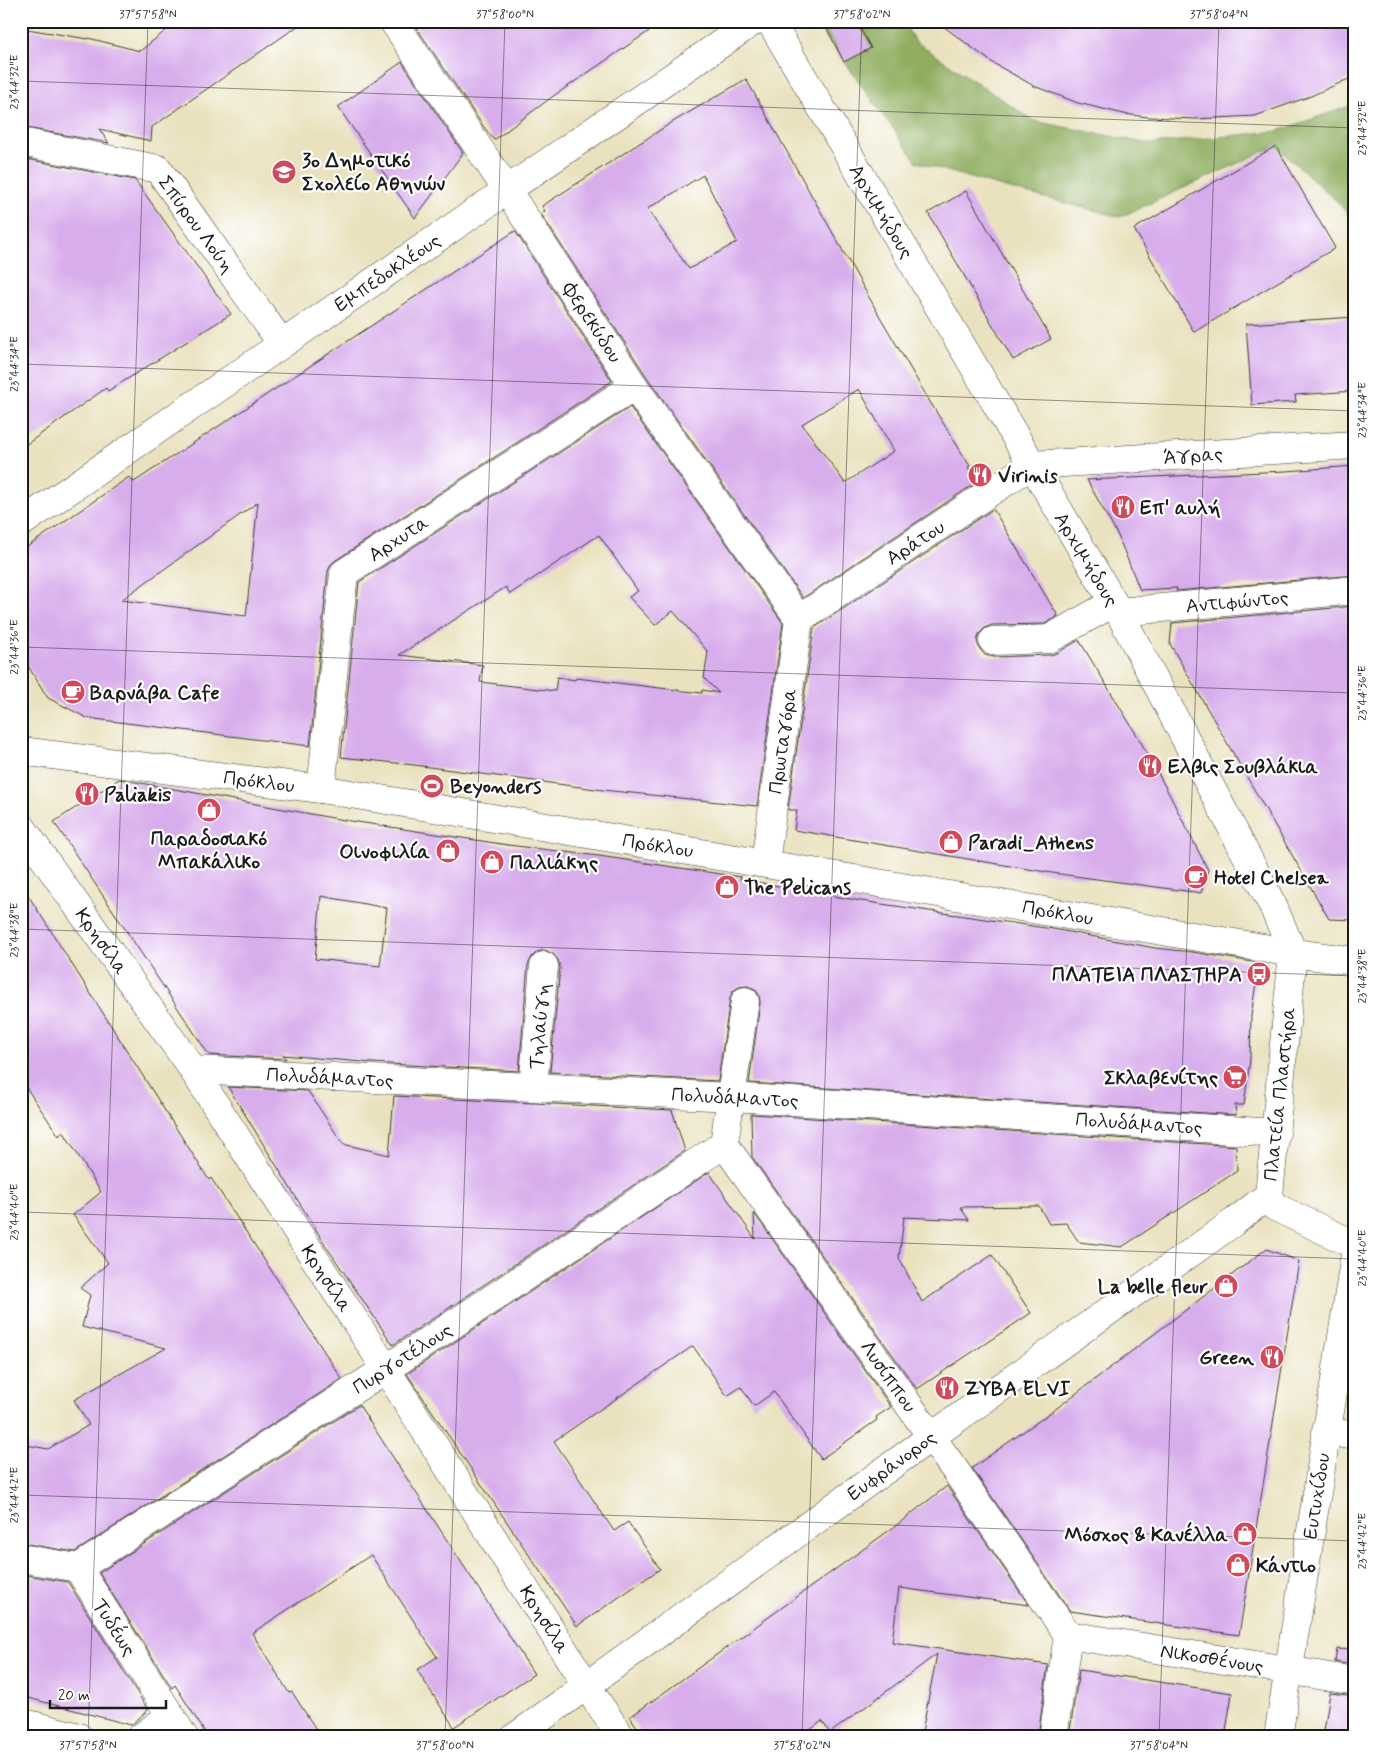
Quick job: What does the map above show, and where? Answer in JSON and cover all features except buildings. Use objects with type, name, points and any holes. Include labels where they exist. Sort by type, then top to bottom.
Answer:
[{"type":"street","name":"Φερεκύδου","points":[[393,21],[507,190],[634,386],[799,619]]},
{"type":"street","name":"Εμπεδοκλέους","points":[[21,523],[754,21]]},
{"type":"street","name":"Αρχιμήδους","points":[[770,21],[1116,608],[1273,906],[1293,953]]},
{"type":"street","name":"Σπύρου Λούη","points":[[21,142],[158,170],[282,344]]},
{"type":"street","name":"Αρχυτα","points":[[321,789],[344,573],[634,386]]},
{"type":"street","name":"Άγρας","points":[[1032,465],[1355,445]]},
{"type":"street","name":"Αράτου","points":[[799,619],[1032,465]]},
{"type":"street","name":"Αντιφώντος","points":[[1116,608],[1355,590]]},
{"type":"street","points":[[992,641],[1048,639],[1116,608]]},
{"type":"street","name":"Πρωταγόρα","points":[[765,863],[799,619]]},
{"type":"street","name":"Πρόκλου","points":[[21,751],[321,789],[1293,953]]},
{"type":"street","name":"Κρησίλα","points":[[21,826],[193,1070],[621,1737]]},
{"type":"street","points":[[1293,953],[1355,961]]},
{"type":"street","name":"Πλατεία Πλαστήρα","points":[[1293,953],[1269,1195],[1275,1207],[1355,1245]]},
{"type":"street","name":"Τηλαύγη","points":[[534,1087],[544,966]]},
{"type":"street","points":[[724,1144],[745,1001]]},
{"type":"street","name":"Πολυδάμαντος","points":[[193,1070],[731,1097],[1276,1133]]},
{"type":"street","name":"Πυργοτέλους","points":[[78,1568],[386,1369],[724,1144]]},
{"type":"street","name":"Λυσίππου","points":[[724,1144],[931,1436],[1068,1635]]},
{"type":"street","name":"Ευφράνορος","points":[[515,1737],[931,1436],[1226,1228],[1269,1195]]},
{"type":"street","name":"Ευτυχίδου","points":[[1278,1737],[1355,1255]]},
{"type":"street","points":[[1326,1432],[1355,1436]]},
{"type":"street","points":[[21,1558],[78,1568]]},
{"type":"street","name":"Τυδέως","points":[[78,1568],[178,1726]]},
{"type":"street","points":[[1054,1737],[1068,1635]]},
{"type":"street","name":"Νικοσθένους","points":[[1068,1635],[1355,1681]]},
{"type":"street","points":[[21,1722],[79,1737]]},
{"type":"street","points":[[141,1737],[178,1726]]},
{"type":"green space","points":[[815,21],[902,21],[916,42],[1034,121],[1150,144],[1278,131],[1355,104],[1355,224],[1339,203],[1276,146],[1120,217],[1002,187],[917,162]]},
{"type":"place","name":"3ο Δημοτικό Σχολείο Αθηνών","points":[[284,172]]},
{"type":"place","name":"Virinis","points":[[980,475]]},
{"type":"place","name":"Επ' αυλή","points":[[1123,507]]},
{"type":"place","name":"Βαρνάβα Cafe","points":[[73,692]]},
{"type":"place","name":"Ελβις Σουβλάκια","points":[[1150,766]]},
{"type":"place","name":"Beyonders","points":[[432,786]]},
{"type":"place","name":"Paliakis","points":[[87,794]]},
{"type":"place","name":"Παραδοσιακό Μπακάλικο","points":[[209,810]]},
{"type":"place","name":"Paradi_Athens","points":[[951,842]]},
{"type":"place","name":"Οινοφιλία","points":[[448,851]]},
{"type":"place","name":"Παλιάκης","points":[[492,862]]},
{"type":"place","name":"Hotel Chelsea","points":[[1196,877]]},
{"type":"place","name":"The Pelicans","points":[[727,887]]},
{"type":"place","name":"ΠΛΑΤΕΙΑ ΠΛΑΣΤΗΡΑ","points":[[1259,974]]},
{"type":"place","name":"Σκλαβενίτης","points":[[1235,1077]]},
{"type":"place","name":"La belle fleur","points":[[1226,1286]]},
{"type":"place","name":"Green","points":[[1272,1357]]},
{"type":"place","name":"ΖΥΒΑ ELVI","points":[[947,1388]]},
{"type":"place","name":"Μόσχος & Κανέλλα","points":[[1245,1534]]},
{"type":"place","name":"Κάντιο","points":[[1238,1565]]}]
